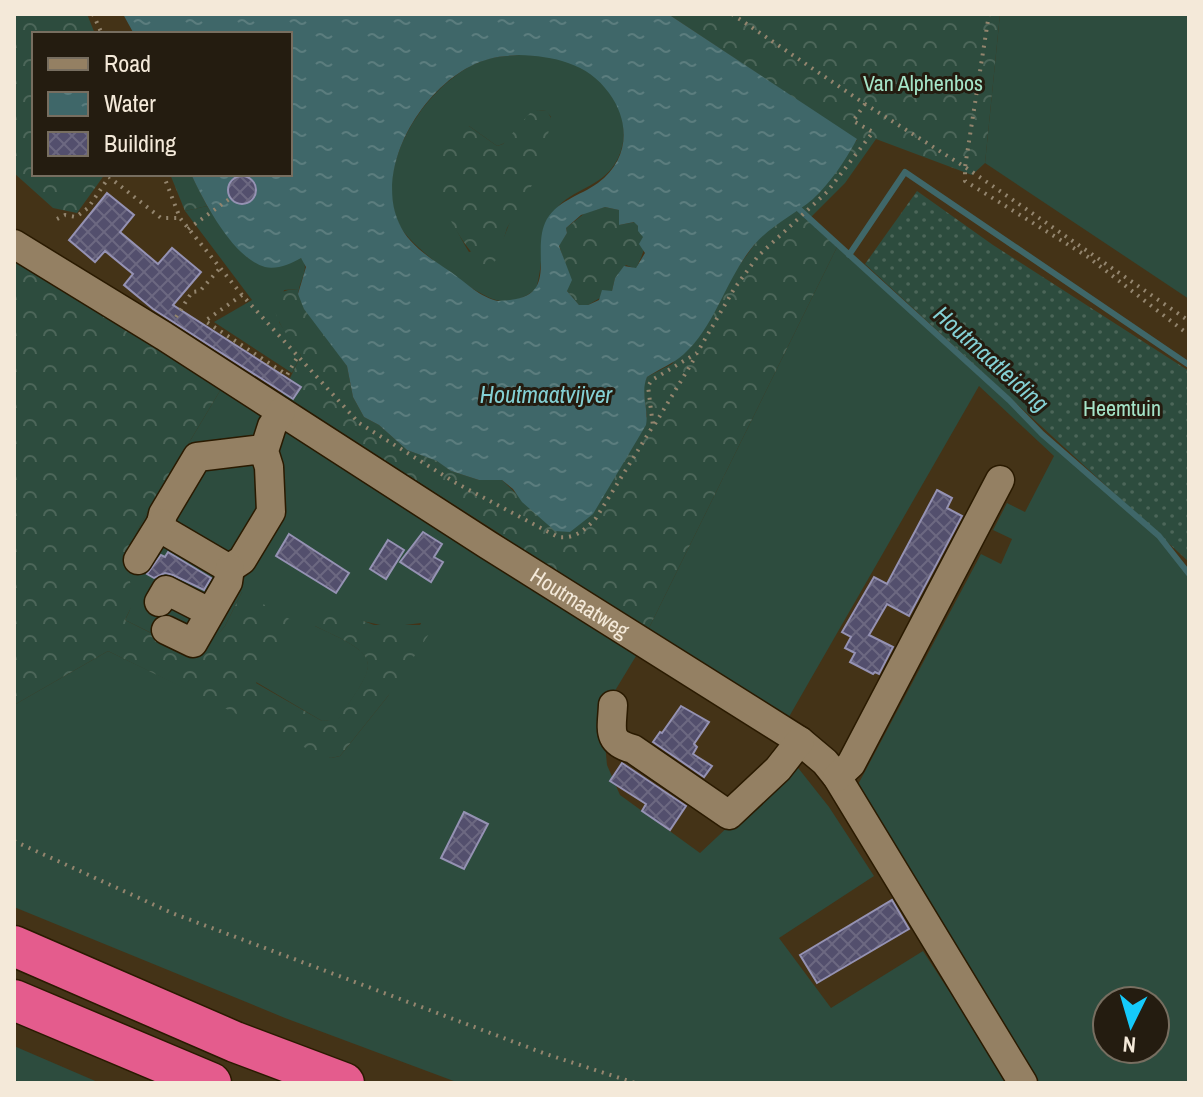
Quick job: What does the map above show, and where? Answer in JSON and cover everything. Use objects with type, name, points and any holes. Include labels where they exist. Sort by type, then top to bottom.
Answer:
[{"type":"highway","points":[[14,946],[235,1042],[344,1083]]},
{"type":"highway","points":[[14,1000],[211,1083]]},
{"type":"street","name":"Houtmaatweg","points":[[14,244],[164,336],[800,741],[837,777],[1023,1083]]},
{"type":"street","points":[[166,630],[193,643],[228,582],[230,568],[242,560],[271,512],[269,467],[264,451],[272,426],[281,412]]},
{"type":"street","points":[[138,560],[197,457],[264,451]]},
{"type":"street","points":[[837,777],[851,764],[1000,480]]},
{"type":"street","points":[[161,523],[165,531],[230,568]]},
{"type":"street","points":[[159,602],[166,590],[209,612]]},
{"type":"street","points":[[613,705],[612,735],[620,745],[633,749],[729,815],[778,769],[800,741]]},
{"type":"path","points":[[732,14],[965,167],[1189,321]]},
{"type":"path","points":[[989,14],[965,181],[1088,257],[1189,335]]},
{"type":"path","points":[[164,176],[180,218],[188,229],[242,295],[359,423],[456,483],[558,537],[574,536],[596,518],[734,289],[758,256],[827,192],[873,132],[853,121],[865,104]]},
{"type":"path","points":[[57,219],[65,215],[76,217],[88,208],[109,177],[161,218],[180,218]]},
{"type":"path","points":[[188,229],[232,197]]},
{"type":"path","points":[[164,336],[192,292],[200,291],[221,267]]},
{"type":"path","points":[[242,295],[205,321],[287,375],[298,356]]},
{"type":"path","points":[[653,426],[648,386],[652,380],[697,353]]},
{"type":"path","points":[[14,841],[172,913],[546,1054],[635,1083]]},
{"type":"green space","points":[[14,14],[87,14],[94,32],[32,32],[32,176],[104,176],[77,213],[53,208],[14,173]]},
{"type":"green space","name":"Van Alphenbos","points":[[668,14],[1000,14],[985,163],[972,175],[876,139],[845,183],[810,218],[838,245],[645,636],[497,532],[282,395],[301,355],[281,326],[274,305],[284,291],[299,289],[298,294],[347,366],[353,397],[364,417],[379,425],[407,450],[438,461],[451,471],[479,480],[502,480],[538,515],[647,417],[643,386],[647,377],[672,364],[714,311],[731,277],[757,241],[857,140]]},
{"type":"green space","points":[[1000,14],[1189,14],[1189,299],[985,163]]},
{"type":"green space","points":[[537,55],[566,61],[600,79],[620,110],[624,134],[618,157],[606,175],[566,200],[554,212],[546,230],[536,289],[517,299],[501,301],[459,280],[406,235],[393,203],[393,177],[399,152],[411,127],[426,104],[445,84],[466,69],[488,59]],"holes":[[[538,110],[546,111],[551,117],[502,242],[469,252],[445,203],[441,178],[443,149],[469,126],[497,146],[503,144]]]},
{"type":"green space","points":[[547,111],[551,118],[542,168],[507,228],[498,258],[490,266],[483,265],[453,225],[446,209],[440,192],[439,159],[447,140],[461,128],[469,126],[497,146],[503,144],[530,113]]},
{"type":"green space","points":[[171,176],[192,176],[207,206],[185,211]]},
{"type":"green space","name":"Heemtuin","points":[[917,191],[993,245],[1189,371],[1189,562],[865,264]]},
{"type":"green space","points":[[207,206],[229,238],[248,258],[301,258],[304,261],[299,289],[284,290],[279,322],[301,355],[292,373],[214,322],[252,300],[185,211]]},
{"type":"green space","points":[[605,207],[619,210],[619,225],[635,222],[643,235],[643,251],[636,269],[626,265],[615,278],[612,291],[588,305],[579,305],[567,291],[569,276],[559,245],[567,233],[566,228],[585,213]]},
{"type":"green space","points":[[838,245],[1009,400],[1042,434],[1159,536],[1189,574],[1189,1083],[1032,1083],[854,792],[981,554],[1001,564],[1012,539],[993,530],[1007,503],[1025,512],[1054,456],[979,386],[786,722],[645,636]]},
{"type":"green space","points":[[14,259],[224,384],[141,523],[124,561],[135,599],[125,620],[199,657],[225,626],[242,592],[293,621],[256,683],[322,721],[338,719],[367,672],[363,654],[315,626],[327,607],[374,625],[435,625],[388,696],[340,756],[331,758],[318,754],[108,651],[14,705]]},
{"type":"green space","points":[[224,384],[636,656],[613,694],[604,733],[607,765],[620,795],[700,853],[795,764],[829,807],[874,876],[779,938],[831,1008],[923,951],[1009,1083],[459,1083],[285,1018],[14,907],[14,705],[108,651],[331,758],[340,756],[388,696],[421,623],[389,627],[354,619],[315,626],[353,646],[368,662],[361,684],[338,720],[322,721],[256,682],[242,592],[225,626],[200,657],[125,620],[132,597],[124,561],[141,523]]},
{"type":"green space","points":[[14,1046],[100,1083],[14,1083]]},
{"type":"water","name":"Houtmaatvijver","points":[[123,14],[668,14],[857,139],[820,192],[754,245],[695,342],[680,358],[647,377],[644,389],[646,425],[593,514],[570,532],[555,531],[502,480],[479,480],[451,471],[437,461],[407,450],[379,425],[364,417],[353,397],[347,366],[304,309],[298,294],[306,267],[301,258],[274,268],[253,262],[231,241],[192,176],[292,176],[292,32],[133,32]],"holes":[[[519,55],[544,57],[580,68],[609,93],[621,116],[621,152],[608,174],[598,183],[561,204],[549,215],[542,235],[541,271],[534,290],[525,296],[498,301],[473,289],[408,238],[399,223],[393,200],[393,175],[411,125],[427,102],[446,83],[467,68],[489,59]],[[605,207],[619,210],[619,225],[634,222],[638,226],[643,237],[639,244],[645,253],[636,268],[624,266],[615,278],[612,291],[602,290],[599,300],[579,305],[567,291],[572,280],[559,246],[567,233],[566,228],[581,215]]]},
{"type":"building","points":[[242,176],[252,180],[256,190],[252,200],[242,204],[232,200],[228,190],[232,180]]},
{"type":"building","points":[[107,193],[134,215],[120,232],[158,264],[172,248],[201,272],[173,305],[301,387],[293,399],[153,309],[124,285],[133,274],[105,251],[95,262],[69,240]]},
{"type":"building","points":[[937,490],[952,498],[947,508],[962,516],[909,616],[887,604],[869,635],[893,647],[879,674],[873,674],[850,662],[855,653],[845,648],[851,637],[842,632],[874,577],[887,584]]},
{"type":"building","points":[[423,532],[442,544],[434,557],[443,562],[431,582],[400,562]]},
{"type":"building","points":[[289,534],[349,573],[336,593],[276,556]]},
{"type":"building","points":[[388,540],[404,550],[386,579],[370,569]]},
{"type":"building","points":[[168,552],[211,578],[204,590],[173,575],[165,573],[154,578],[147,574],[161,555],[165,557]]},
{"type":"building","points":[[681,706],[709,722],[694,744],[697,747],[693,754],[712,766],[704,777],[653,742]]},
{"type":"building","points":[[622,763],[686,806],[670,830],[642,811],[646,804],[610,781]]},
{"type":"building","points":[[464,812],[488,824],[464,869],[441,858]]},
{"type":"building","points":[[892,900],[909,929],[817,983],[800,955]]},
{"type":"waterway","points":[[849,255],[905,172],[1189,365]]},
{"type":"waterway","name":"Houtmaatleiding","points":[[799,209],[1009,400],[1042,434],[1159,536],[1189,574]]}]
